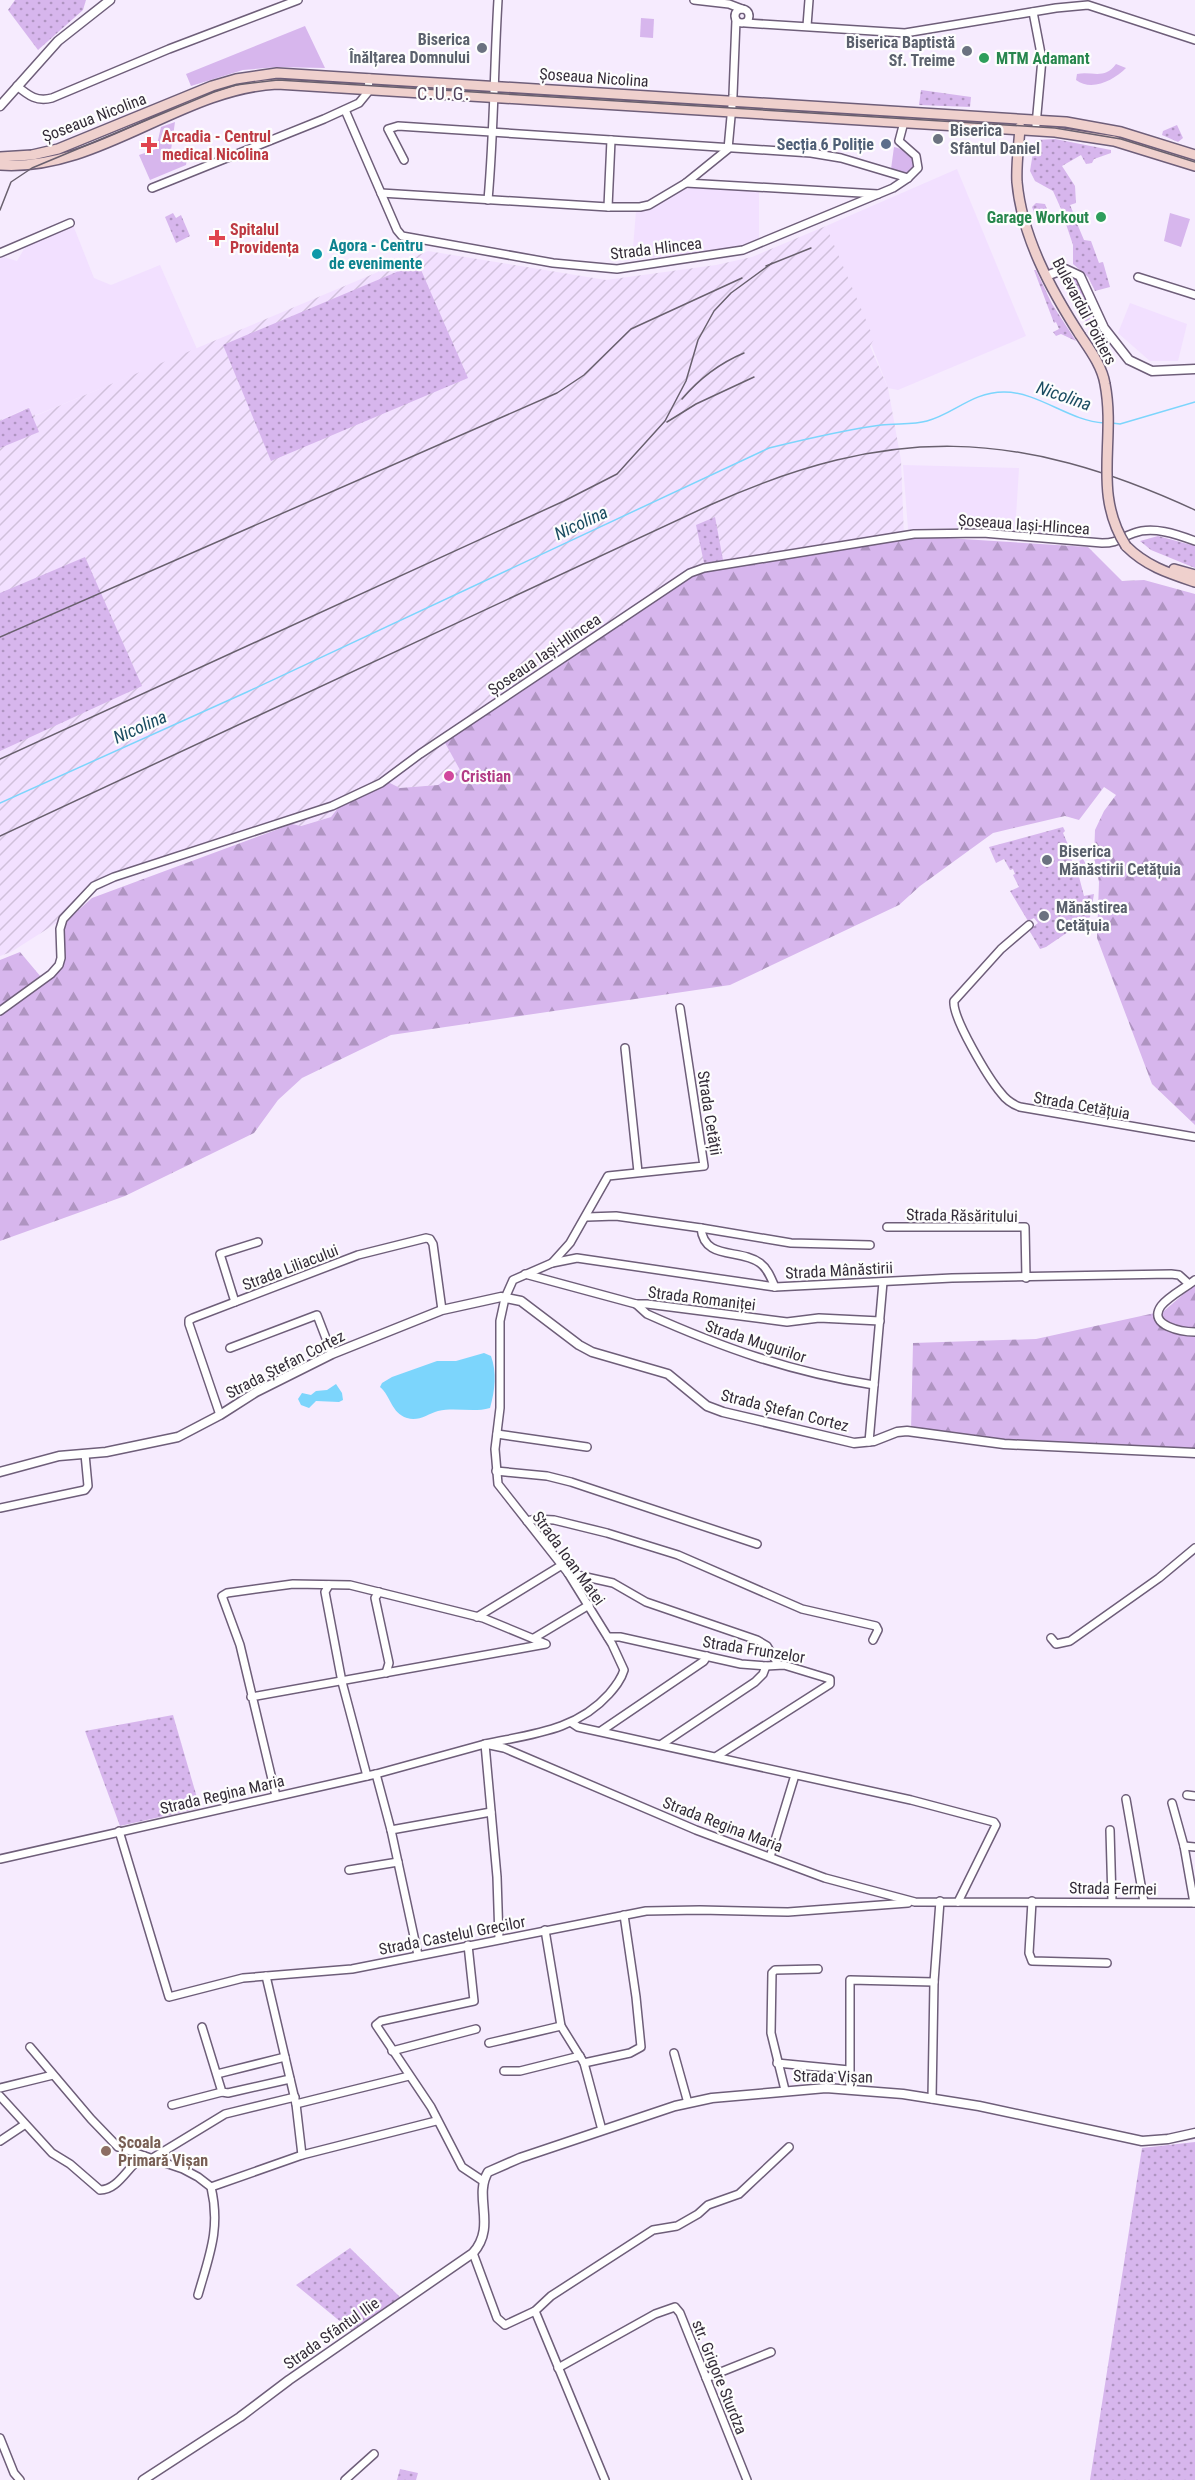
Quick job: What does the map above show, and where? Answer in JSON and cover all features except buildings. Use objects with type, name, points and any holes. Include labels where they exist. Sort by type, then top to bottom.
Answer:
[{"type":"main road","name":"Șoseaua Nicolina","points":[[0,158],[32,155],[70,145],[201,90],[236,79],[278,73],[1036,120],[1113,129],[1195,155]]},
{"type":"main road","name":"Șoseaua Nicolina","points":[[0,165],[15,166],[45,162],[74,155],[205,100],[239,89],[277,84],[1036,131],[1114,141],[1195,166]]},
{"type":"main road","name":"Bulevardul Poitiers","points":[[1023,119],[1017,179],[1019,196],[1049,275],[1083,334],[1105,383],[1107,494],[1116,531],[1138,558],[1157,569],[1195,582]]},
{"type":"main road","name":"Bulevardul Poitiers","points":[[1128,544],[1159,564],[1195,575]]},
{"type":"street","points":[[0,106],[58,41],[110,0]]},
{"type":"street","points":[[17,86],[38,100],[52,98],[169,49],[298,0]]},
{"type":"street","points":[[488,200],[494,134],[493,86],[498,0]]},
{"type":"street","points":[[694,0],[745,10],[770,24]]},
{"type":"street","points":[[807,26],[809,0]]},
{"type":"street","points":[[723,4],[740,21],[905,33],[1088,3],[1195,40]]},
{"type":"street","points":[[740,21],[750,18],[745,10]]},
{"type":"street","points":[[381,194],[608,207],[649,205],[686,183],[728,149],[733,101],[735,34],[740,21],[736,12],[745,10]]},
{"type":"street","points":[[1033,12],[1042,59],[1036,131]]},
{"type":"street","points":[[152,188],[359,103],[369,89],[369,78]]},
{"type":"street","name":"Strada Hlincea","points":[[345,110],[400,235],[542,261],[617,269],[743,250],[879,194],[908,178]]},
{"type":"street","points":[[404,160],[388,129],[398,126],[823,154],[908,178],[915,172],[918,162],[912,151],[898,141],[904,122]]},
{"type":"street","points":[[608,207],[611,140]]},
{"type":"street","points":[[686,183],[879,194]]},
{"type":"street","points":[[0,253],[70,223]]},
{"type":"street","points":[[1049,275],[1065,269],[1080,276],[1104,328],[1122,352],[1136,365],[1152,371],[1195,369]]},
{"type":"street","points":[[1138,277],[1195,296]]},
{"type":"street","name":"Șoseaua Iași-Hlincea","points":[[0,1011],[46,979],[59,965],[63,919],[94,886],[114,877],[332,806],[381,783],[420,754],[690,573],[705,568],[914,534],[983,533],[1116,543],[1134,533],[1148,530],[1163,531],[1195,541]]},
{"type":"street","name":"Strada Cetățuia","points":[[1029,925],[1001,949],[954,1001],[956,1016],[997,1089],[1008,1101],[1027,1109],[1195,1137]]},
{"type":"street","name":"Strada Cetății","points":[[552,1263],[570,1243],[587,1217],[608,1176],[704,1166],[680,1008]]},
{"type":"street","points":[[625,1048],[638,1172]]},
{"type":"street","points":[[587,1217],[616,1216],[791,1243],[870,1245]]},
{"type":"street","name":"Strada Răsăritului","points":[[887,1227],[1025,1227],[1026,1278]]},
{"type":"street","points":[[701,1228],[702,1238],[710,1247],[759,1262],[767,1270],[775,1287]]},
{"type":"street","name":"Strada Liliacului","points":[[220,1415],[189,1320],[358,1255],[426,1238],[430,1239],[433,1244],[442,1310]]},
{"type":"street","points":[[235,1302],[220,1254],[258,1242]]},
{"type":"street","points":[[570,1243],[577,1258]]},
{"type":"street","name":"Strada Mânăstirii","points":[[505,1298],[513,1280],[552,1263],[577,1258],[775,1287],[952,1278],[1171,1274],[1179,1275],[1192,1282]]},
{"type":"street","name":"Strada Romaniței","points":[[525,1274],[636,1304],[787,1322],[819,1318],[880,1321]]},
{"type":"street","points":[[869,1442],[883,1282]]},
{"type":"street","points":[[1192,1282],[1162,1305],[1158,1312],[1159,1319],[1173,1329],[1195,1332]]},
{"type":"street","name":"Strada Ștefan Cortez","points":[[0,1472],[34,1461],[178,1437],[220,1415],[256,1392],[332,1354],[442,1310],[505,1298],[521,1301],[579,1345],[592,1352],[652,1367],[668,1374],[707,1406],[840,1441],[869,1442],[897,1431],[907,1431],[1004,1444],[1195,1454]]},
{"type":"street","name":"Strada Ioan Matei","points":[[485,1744],[572,1723],[603,1701],[621,1678],[623,1666],[608,1637],[568,1573],[501,1491],[496,1471],[500,1408],[498,1348],[505,1298]]},
{"type":"street","name":"Strada Mugurilor","points":[[636,1304],[647,1314],[752,1358],[834,1379],[874,1385]]},
{"type":"street","points":[[230,1348],[317,1315],[332,1354]]},
{"type":"street","points":[[497,1434],[587,1447]]},
{"type":"street","points":[[0,1508],[85,1490],[88,1486],[85,1454]]},
{"type":"street","points":[[496,1471],[547,1476],[571,1482],[757,1544]]},
{"type":"street","points":[[527,1521],[554,1520],[607,1533],[678,1555],[802,1609],[876,1626],[878,1630],[873,1640]]},
{"type":"street","points":[[1051,1638],[1056,1644],[1070,1641],[1159,1578],[1195,1548]]},
{"type":"street","points":[[477,1617],[562,1565]]},
{"type":"street","points":[[568,1573],[613,1583],[646,1602],[757,1640],[767,1646],[778,1664]]},
{"type":"street","points":[[329,1585],[326,1592],[342,1682],[367,1776]]},
{"type":"street","points":[[251,1697],[546,1644],[477,1617],[350,1585],[269,1586],[226,1593],[222,1596],[240,1645],[251,1697],[276,1796]]},
{"type":"street","points":[[379,1592],[375,1598],[389,1663],[386,1673]]},
{"type":"street","points":[[534,1638],[589,1605]]},
{"type":"street","name":"Strada Frunzelor","points":[[608,1637],[620,1637],[741,1664],[766,1666],[778,1664],[828,1677],[831,1682],[717,1756]]},
{"type":"street","points":[[601,1731],[707,1656]]},
{"type":"street","points":[[662,1744],[755,1682],[763,1674],[766,1666]]},
{"type":"street","points":[[572,1723],[578,1727],[911,1800],[996,1823],[958,1902]]},
{"type":"street","points":[[485,1744],[497,1877],[499,1939]]},
{"type":"street","name":"Strada Regina Maria","points":[[0,1859],[376,1774],[485,1744],[504,1748],[696,1830],[825,1878],[915,1902],[958,1902]]},
{"type":"street","points":[[376,1774],[391,1830],[418,1955]]},
{"type":"street","points":[[770,1857],[795,1775]]},
{"type":"street","points":[[1126,1799],[1144,1902]]},
{"type":"street","points":[[1172,1803],[1184,1846],[1195,1903]]},
{"type":"street","points":[[391,1830],[491,1812]]},
{"type":"street","points":[[1110,1830],[1112,1901]]},
{"type":"street","name":"Strada Castelul Grecilor","points":[[118,1831],[169,1997],[243,1978],[352,1969],[624,1915],[700,1910],[789,1912],[915,1902]]},
{"type":"street","points":[[1184,1846],[1195,1847]]},
{"type":"street","points":[[350,1870],[398,1862]]},
{"type":"street","points":[[932,2099],[934,1982],[940,1901]]},
{"type":"street","points":[[1032,1901],[1029,1953],[1032,1961],[1107,1963]]},
{"type":"street","name":"Strada Fermei","points":[[958,1902],[1195,1903]]},
{"type":"street","points":[[504,2071],[520,2071],[630,2053],[640,2049],[636,1997],[624,1915]]},
{"type":"street","points":[[545,1930],[561,2026],[582,2060],[602,2130]]},
{"type":"street","points":[[468,1945],[474,2001],[378,2022],[377,2030],[422,2094],[462,2167],[483,2181],[485,2228],[482,2240],[473,2253],[499,2321],[505,2325],[534,2311],[551,2296],[653,2230],[677,2226],[698,2214],[708,2205],[739,2194],[789,2147]]},
{"type":"street","points":[[785,2090],[771,2034],[773,1971],[818,1969]]},
{"type":"street","points":[[266,1976],[296,2101],[302,2155]]},
{"type":"street","points":[[850,2089],[850,1980],[934,1982]]},
{"type":"street","points":[[489,2043],[561,2026]]},
{"type":"street","points":[[202,2027],[222,2092]]},
{"type":"street","points":[[392,2051],[477,2029]]},
{"type":"street","points":[[30,2047],[118,2147],[183,2169],[211,2187],[216,2221],[213,2246],[198,2295]]},
{"type":"street","points":[[674,2053],[688,2103]]},
{"type":"street","points":[[217,2074],[285,2057]]},
{"type":"street","points":[[777,2062],[849,2070]]},
{"type":"street","points":[[0,2088],[53,2075]]},
{"type":"street","points":[[0,2096],[24,2125],[52,2153],[70,2164],[100,2190],[114,2186],[136,2160],[148,2157],[225,2114],[409,2076]]},
{"type":"street","points":[[172,2105],[222,2092],[228,2093],[290,2079]]},
{"type":"street","name":"Strada Vișan","points":[[483,2181],[488,2172],[505,2163],[688,2103],[785,2090],[850,2089],[932,2099],[979,2106],[1128,2139],[1157,2140],[1195,2133]]},
{"type":"street","points":[[211,2187],[302,2155],[436,2121]]},
{"type":"street","points":[[0,2141],[24,2125]]},
{"type":"street","name":"Strada Sfântul Ilie","points":[[143,2480],[240,2417],[473,2253]]},
{"type":"street","name":"str. Grigore Sturdza","points":[[558,2368],[655,2314],[675,2307],[680,2313],[747,2480]]},
{"type":"street","points":[[534,2311],[605,2480]]},
{"type":"street","points":[[706,2378],[771,2352]]},
{"type":"street","points":[[0,2438],[14,2473],[20,2480]]},
{"type":"street","points":[[345,2480],[374,2454]]},
{"type":"shaded area","points":[[957,169],[1026,336],[898,390],[888,388],[826,226]]},
{"type":"shaded area","points":[[686,186],[759,191],[759,239],[733,248],[632,260],[636,211],[650,208]]},
{"type":"shaded area","points":[[73,225],[94,278],[111,285],[160,265],[197,349],[34,416],[30,407],[0,420],[0,258],[17,261],[27,244]]},
{"type":"shaded area","points":[[826,226],[874,339],[870,346],[888,388],[901,460],[904,538],[445,741],[460,770],[438,785],[400,788],[388,782],[338,808],[331,817],[300,826],[292,824],[122,879],[89,894],[74,912],[11,952],[0,956],[0,420],[31,407],[35,416],[428,251],[606,280],[716,265],[752,257]]},
{"type":"shaded area","points":[[1130,303],[1187,324],[1178,361],[1150,361],[1118,333]]},
{"type":"shaded area","points":[[903,465],[1019,468],[1015,532],[950,528],[908,529]]},
{"type":"green space","points":[[15,0],[86,0],[83,10],[38,50],[8,10]]},
{"type":"green space","points":[[641,18],[654,19],[653,38],[640,37]]},
{"type":"green space","points":[[305,26],[325,68],[278,67],[243,70],[191,86],[186,74]]},
{"type":"green space","points":[[1116,64],[1126,68],[1115,77],[1102,83],[1089,85],[1076,80],[1077,74],[1107,72]]},
{"type":"green space","points":[[921,90],[971,97],[970,107],[919,105]]},
{"type":"green space","points":[[175,122],[171,150],[188,153],[186,165],[150,180],[139,155],[156,149],[161,127]]},
{"type":"green space","points":[[1177,125],[1183,138],[1178,142],[1162,135],[1163,131]]},
{"type":"green space","points":[[1055,139],[1111,150],[1111,153],[1094,159],[1092,163],[1086,164],[1081,155],[1062,166],[1075,186],[1076,203],[1070,205],[1073,212],[1062,211],[1053,191],[1035,181],[1030,171],[1035,140]]},
{"type":"green space","points":[[894,147],[910,155],[914,161],[913,170],[902,174],[891,169]]},
{"type":"green space","points":[[1036,203],[1045,204],[1050,217],[1044,224],[1036,218],[1032,207]]},
{"type":"green space","points":[[173,213],[176,218],[181,215],[190,236],[176,243],[165,217]]},
{"type":"green space","points":[[1170,213],[1190,219],[1181,247],[1164,241]]},
{"type":"green space","points":[[1073,214],[1084,240],[1091,241],[1099,263],[1103,262],[1110,287],[1095,291],[1088,277],[1073,264],[1073,245],[1063,215]]},
{"type":"green space","points":[[418,263],[468,378],[271,461],[223,345]]},
{"type":"green space","points":[[1034,270],[1052,304],[1076,341],[1061,334],[1056,336],[1053,332],[1059,329],[1056,322],[1054,323]]},
{"type":"green space","points":[[1072,278],[1077,279],[1084,290],[1090,308],[1089,327],[1066,287],[1066,282]]},
{"type":"green space","points":[[29,408],[39,432],[0,448],[0,421]]},
{"type":"green space","points":[[715,517],[723,560],[704,563],[696,525]]},
{"type":"green space","points":[[915,536],[1088,547],[1122,581],[1144,580],[1195,594],[1195,1125],[1152,1084],[1097,938],[1099,882],[1094,858],[1095,830],[1104,811],[1116,795],[1104,787],[1079,820],[1065,816],[993,833],[920,886],[899,905],[730,985],[391,1035],[302,1078],[278,1100],[254,1133],[125,1196],[0,1241],[0,960],[20,952],[41,977],[62,967],[65,922],[92,898],[292,824],[301,826],[331,817],[338,808],[388,782],[400,788],[438,785],[460,770],[444,741],[692,572]]},
{"type":"green space","points":[[1158,536],[1195,546],[1195,568],[1151,550],[1140,541]]},
{"type":"green space","points":[[85,557],[142,686],[0,751],[0,593]]},
{"type":"green space","points":[[1063,827],[1065,831],[1063,833],[1073,856],[1071,858],[1073,864],[1083,859],[1087,866],[1077,869],[1084,896],[1094,894],[1090,917],[1040,949],[1029,930],[1038,923],[1034,918],[1028,921],[1010,891],[1019,887],[1013,875],[1015,874],[1013,869],[1010,870],[1004,859],[996,863],[989,847]]},
{"type":"green space","points":[[1195,1284],[1195,1453],[1187,1455],[911,1431],[913,1343],[1036,1339],[1164,1311]]},
{"type":"green space","points":[[173,1715],[200,1808],[120,1826],[85,1731]]},
{"type":"green space","points":[[1195,2142],[1195,2480],[1090,2480],[1142,2148]]},
{"type":"green space","points":[[350,2248],[402,2299],[353,2332],[296,2285]]},
{"type":"green space","points":[[400,2469],[418,2473],[416,2480],[397,2480]]},
{"type":"water","points":[[484,1353],[491,1356],[495,1375],[490,1408],[445,1410],[411,1419],[402,1416],[394,1408],[380,1387],[392,1377],[437,1361],[456,1361]]},
{"type":"water","points":[[336,1384],[342,1393],[343,1400],[339,1402],[316,1401],[309,1408],[301,1405],[298,1399],[302,1393],[311,1395],[316,1391],[327,1390]]},
{"type":"waterway","name":"Nicolina","points":[[0,803],[247,692],[769,448],[853,429],[927,421],[973,399],[1004,392],[1017,393],[1079,417],[1104,423]]},
{"type":"waterway","name":"Nicolina","points":[[1112,423],[1120,424],[1195,402]]},
{"type":"tram line","points":[[0,210],[11,182],[32,168],[214,92],[236,85],[278,80],[1055,128],[1121,139],[1195,162]]},
{"type":"railway","points":[[766,266],[811,248]]},
{"type":"railway","points":[[0,759],[564,501],[617,474],[665,421],[686,381],[698,340],[714,311],[731,293],[772,263]]},
{"type":"railway","points":[[0,637],[557,393],[584,375],[631,329],[742,278]]},
{"type":"railway","points":[[682,399],[710,372],[744,353]]},
{"type":"railway","points":[[667,422],[696,404],[754,377]]},
{"type":"railway","points":[[0,836],[710,505],[775,479],[837,460],[896,449],[953,446],[1011,451],[1069,463],[1130,483],[1195,510]]},
{"type":"place","name":"Biserica Înălțarea Domnului","points":[[482,48]]},
{"type":"place","name":"Biserica Baptistă Sf. Treime","points":[[967,51]]},
{"type":"place","name":"MTM Adamant","points":[[984,58]]},
{"type":"place","name":"Biserica Sfântul Daniel","points":[[938,139]]},
{"type":"place","name":"Secția 6 Poliție","points":[[886,144]]},
{"type":"place","name":"Arcadia - Centrul medical Nicolina","points":[[149,145]]},
{"type":"place","name":"Garage Workout","points":[[1101,217]]},
{"type":"place","name":"Spitalul Providența","points":[[217,238]]},
{"type":"place","name":"Agora - Centru de evenimente","points":[[317,254]]},
{"type":"place","name":"Cristian","points":[[449,776]]},
{"type":"place","name":"Biserica Mănăstirii Cetățuia","points":[[1047,860]]},
{"type":"place","name":"Mănăstirea Cetățuia","points":[[1044,916]]},
{"type":"place","name":"Școala Primară Vișan","points":[[106,2151]]},
{"type":"district","name":"C.U.G.","points":[[444,94]]}]
